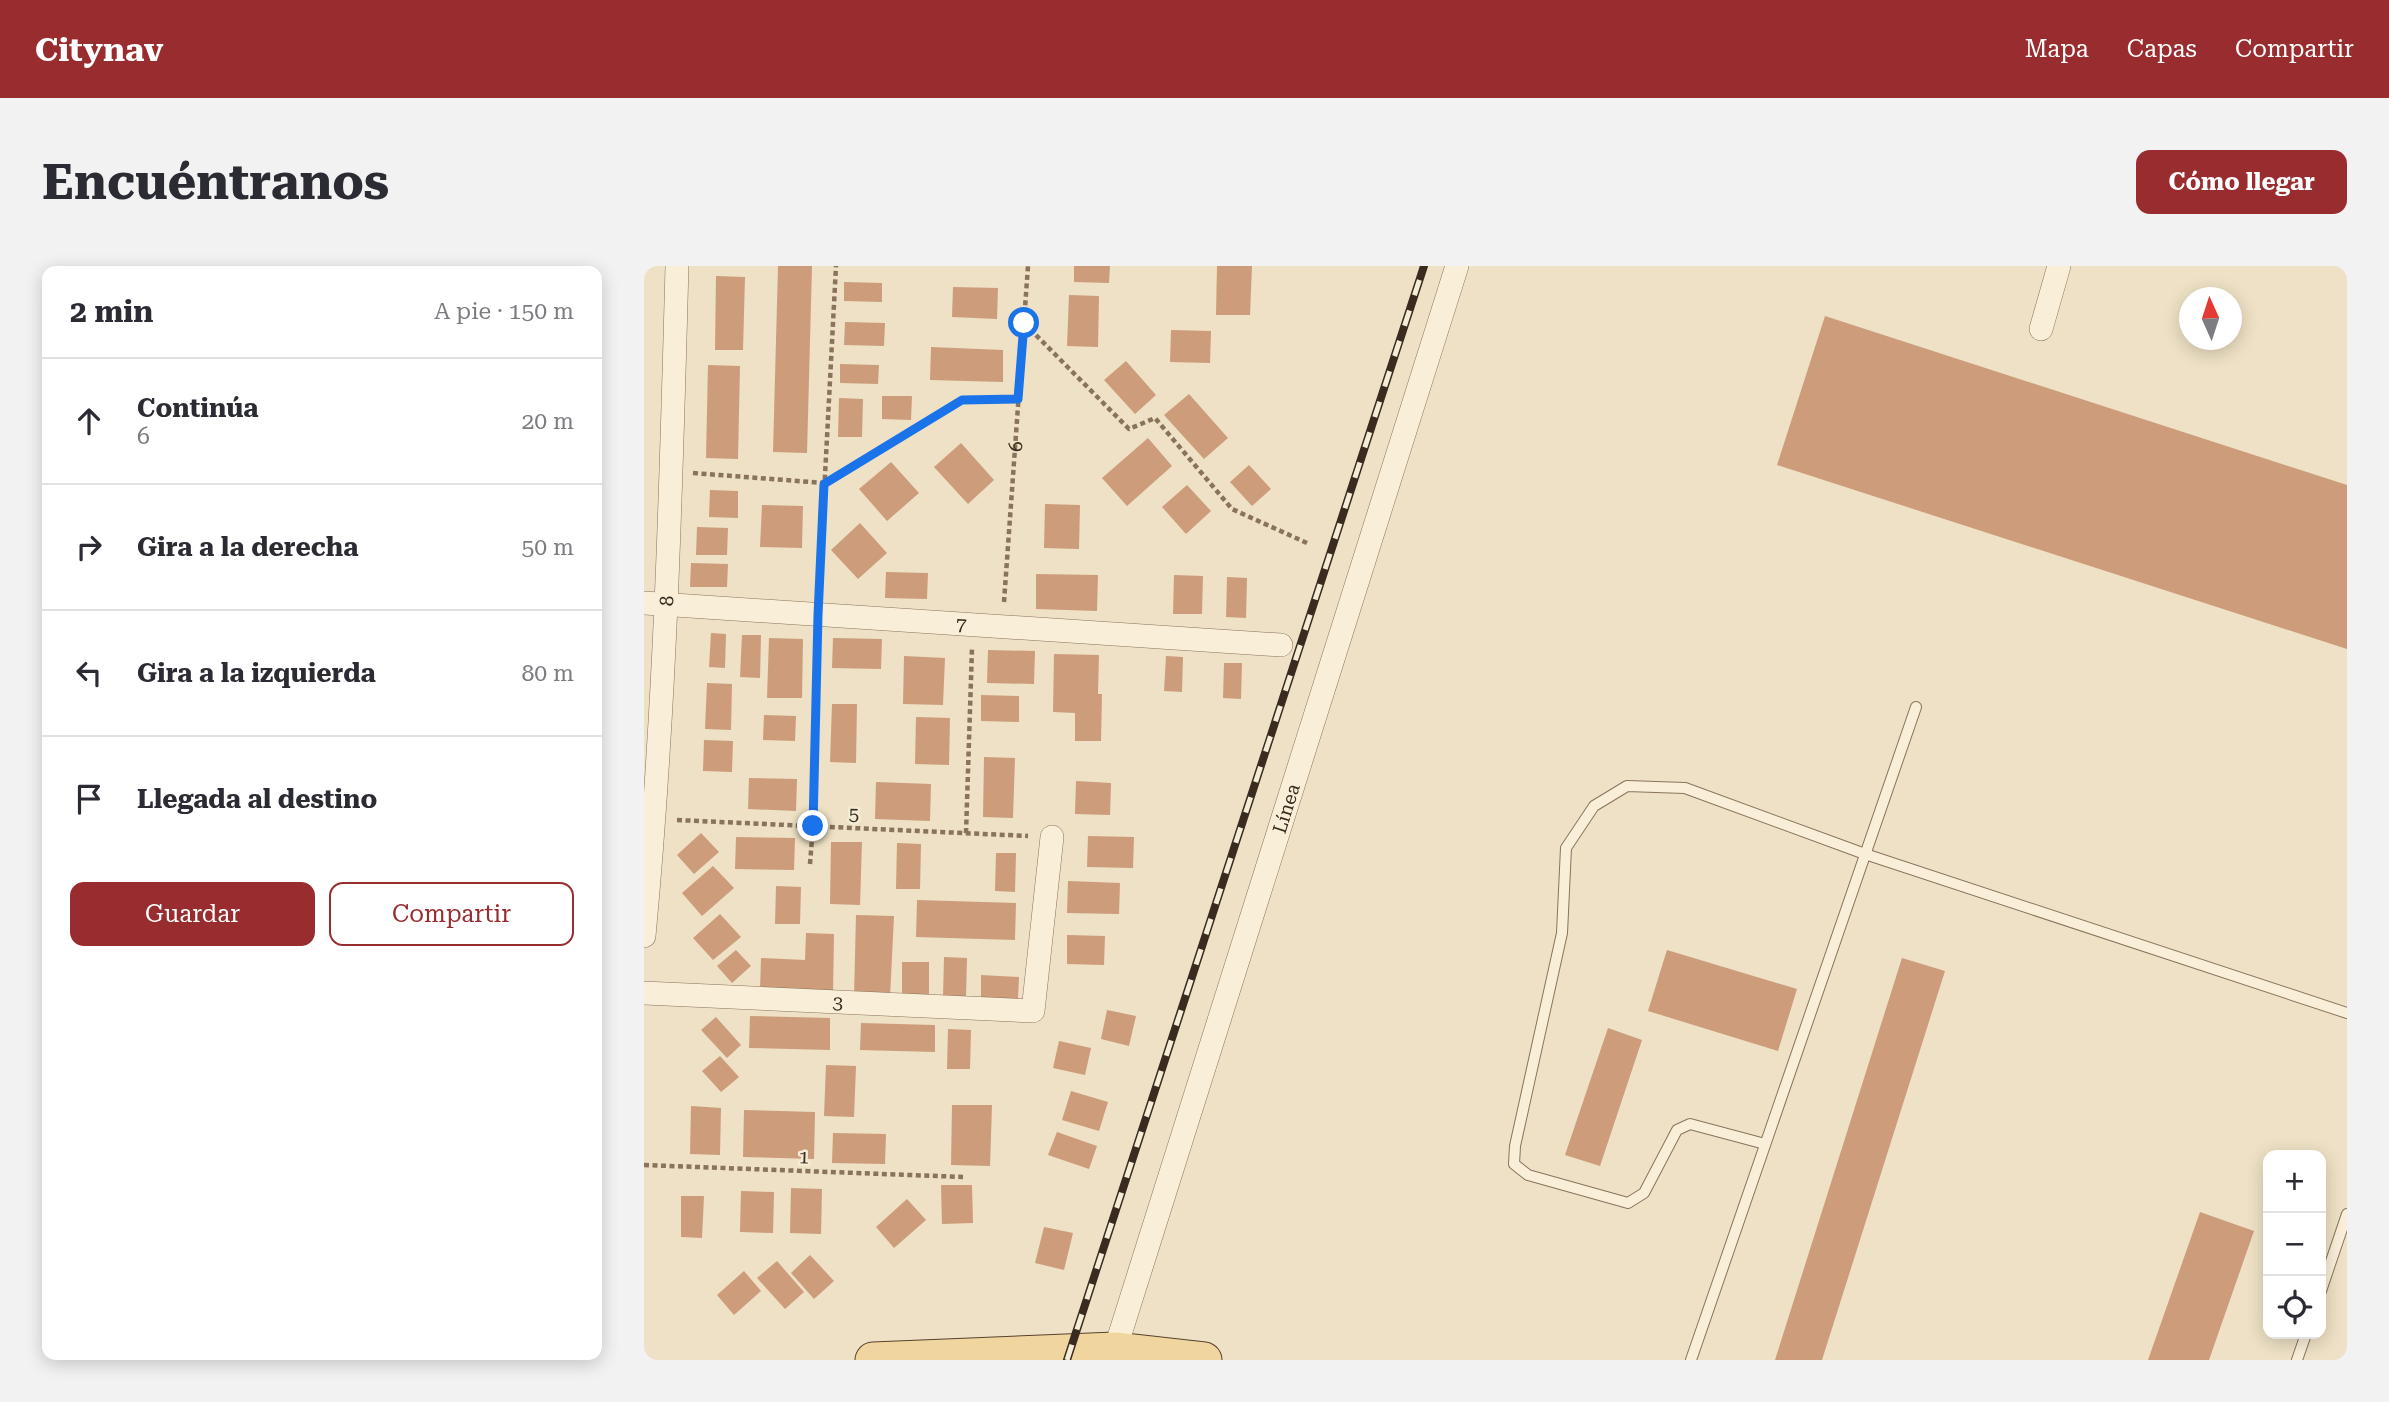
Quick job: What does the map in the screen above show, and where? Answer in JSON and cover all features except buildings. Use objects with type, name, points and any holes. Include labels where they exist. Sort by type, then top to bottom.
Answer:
[{"type":"main road","points":[[873,1360],[1115,1355],[1204,1360]]},
{"type":"street","name":"8","points":[[644,936],[655,819],[667,605],[677,266]]},
{"type":"street","name":"Línea","points":[[1115,1355],[1457,266]]},
{"type":"street","points":[[2041,328],[2059,266]]},
{"type":"street","name":"7","points":[[644,603],[1280,645]]},
{"type":"street","name":"3","points":[[644,993],[1033,1011],[1052,837]]},
{"type":"lane","points":[[1691,1360],[1916,707]]},
{"type":"lane","points":[[1765,1144],[1690,1124],[1676,1130],[1644,1193],[1628,1203],[1528,1175],[1514,1164],[1515,1146],[1562,933],[1566,848],[1594,806],[1626,786],[1685,788],[1865,854],[2347,1013]]},
{"type":"lane","points":[[2326,1276],[2347,1214]]},
{"type":"lane","points":[[2297,1360],[2304,1339]]},
{"type":"path","points":[[810,864],[818,615],[836,266]]},
{"type":"path","name":"6","points":[[1002,627],[1028,266]]},
{"type":"path","points":[[1024,323],[1129,429],[1155,418],[1232,509],[1307,543]]},
{"type":"path","points":[[671,471],[824,484],[962,400],[1018,399]]},
{"type":"path","points":[[967,833],[972,625]]},
{"type":"path","name":"5","points":[[655,819],[1052,837]]},
{"type":"path","name":"1","points":[[644,1164],[963,1177]]},
{"type":"railway","points":[[1067,1360],[1424,266]]},
{"type":"route","points":[[813,826],[824,484],[962,400],[1018,399],[1024,323]]}]
